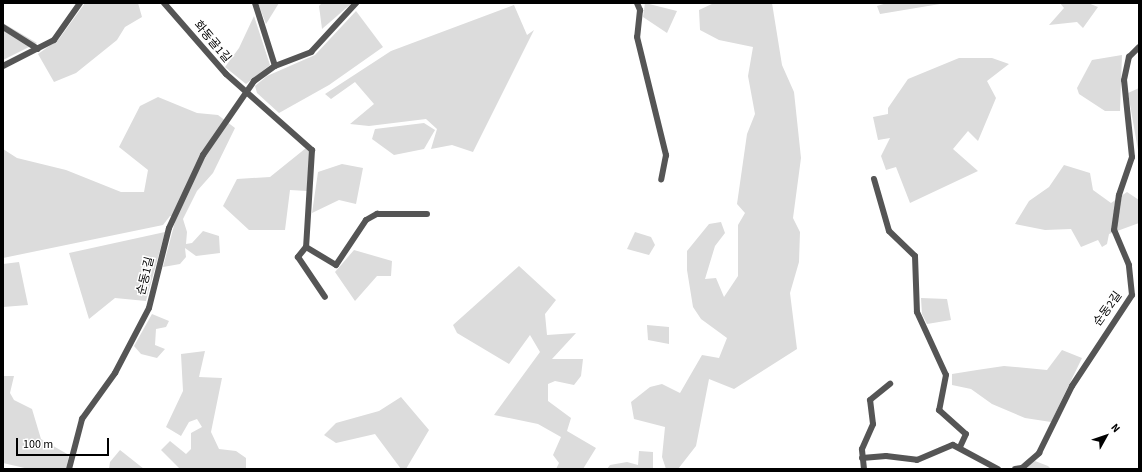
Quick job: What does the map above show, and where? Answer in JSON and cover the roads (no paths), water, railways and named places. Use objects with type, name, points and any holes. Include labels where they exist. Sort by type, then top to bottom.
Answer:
[{"type":"street","points":[[3,66],[54,40],[80,3]]},
{"type":"street","name":"화동골1길","points":[[164,3],[226,74],[247,90]]},
{"type":"street","points":[[255,3],[275,66]]},
{"type":"street","name":"순동1길","points":[[69,469],[82,419],[115,373],[149,308],[169,228],[184,188],[247,90],[275,66],[311,52],[356,3]]},
{"type":"street","points":[[637,3],[640,10],[637,37],[666,155],[661,180]]},
{"type":"street","points":[[3,27],[38,49]]},
{"type":"street","name":"순동2길","points":[[1014,469],[1022,468],[1040,453],[1072,386],[1132,295],[1129,265],[1114,230],[1119,195],[1132,157],[1124,80],[1129,57],[1139,47]]},
{"type":"street","points":[[247,90],[312,150],[306,247],[298,257],[325,297]]},
{"type":"street","points":[[874,179],[889,231],[915,256],[918,312],[946,375],[940,410],[966,434],[960,447]]},
{"type":"street","points":[[306,247],[336,265],[366,220],[377,214],[427,214]]},
{"type":"street","points":[[864,469],[862,449],[873,424],[870,400],[890,384]]},
{"type":"street","points":[[862,458],[886,456],[917,460],[953,445],[960,447],[969,455],[998,469]]}]
